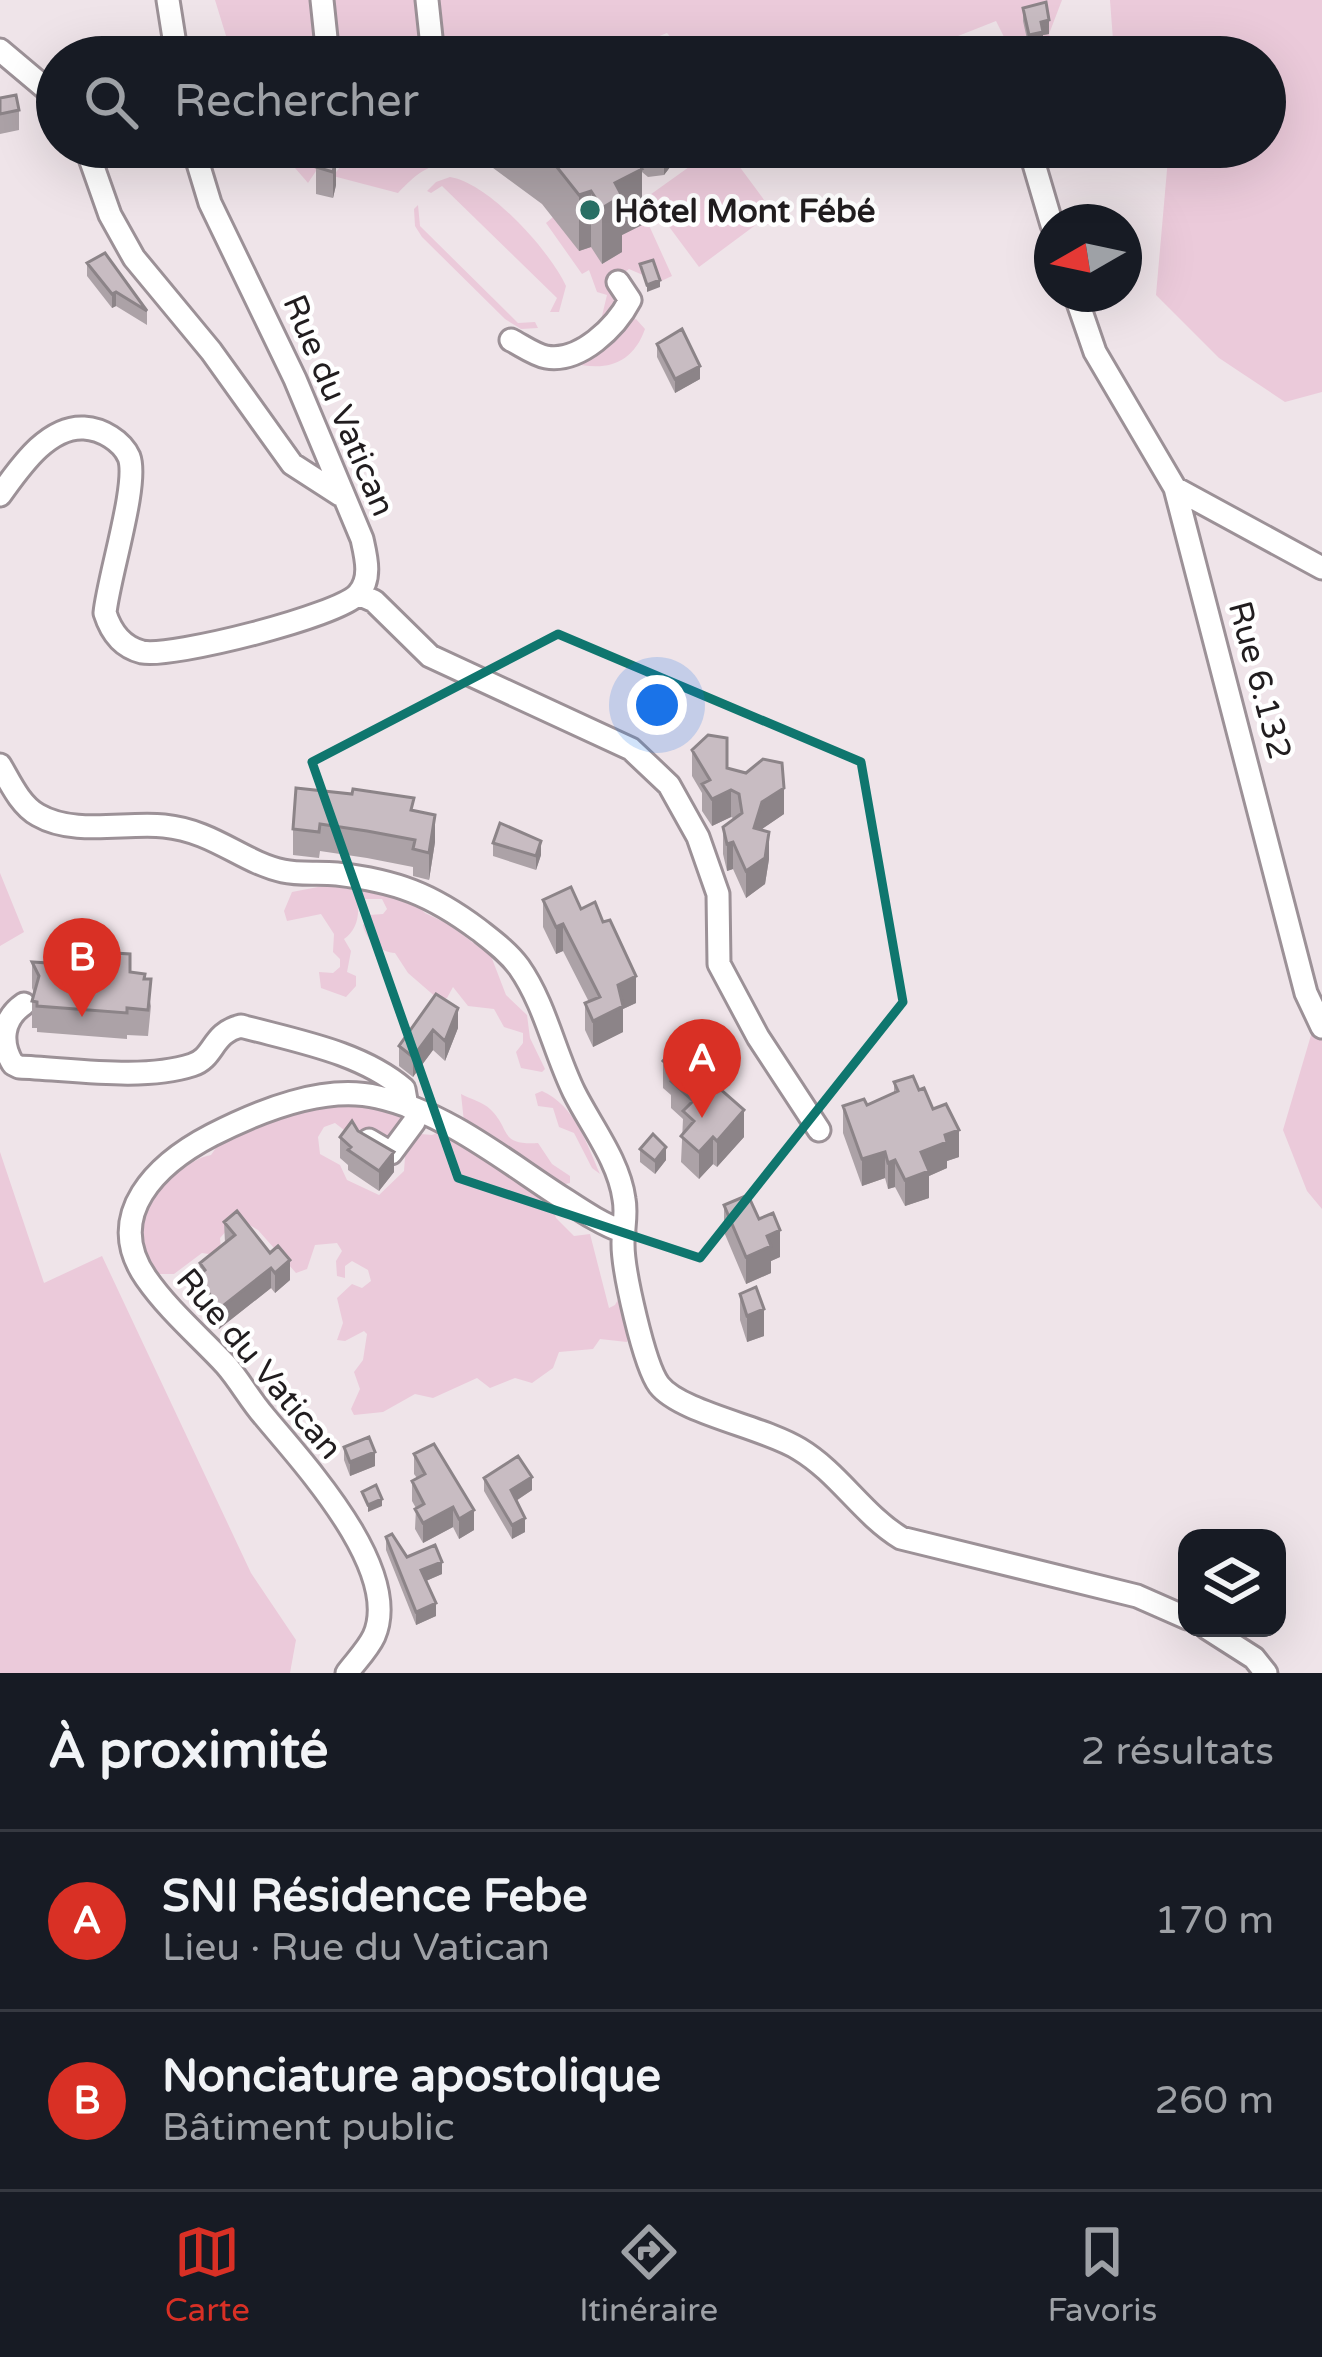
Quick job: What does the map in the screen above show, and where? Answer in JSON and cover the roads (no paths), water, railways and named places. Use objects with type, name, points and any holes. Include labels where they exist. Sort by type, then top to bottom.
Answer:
[{"type":"street","points":[[168,0],[174,36]]},
{"type":"street","points":[[322,0],[326,36]]},
{"type":"street","points":[[427,0],[431,36]]},
{"type":"street","points":[[0,50],[36,80]]},
{"type":"street","points":[[94,168],[110,214],[134,258],[211,351],[292,464],[340,495]]},
{"type":"street","name":"Rue du Vatican","points":[[199,168],[210,203],[296,379],[362,539],[366,576],[358,594]]},
{"type":"street","points":[[1035,168],[1046,204]]},
{"type":"street","points":[[511,340],[545,357],[567,356],[620,321],[630,300],[618,282]]},
{"type":"street","name":"Rue 6.132","points":[[1081,312],[1095,352],[1175,488],[1306,992],[1322,1027]]},
{"type":"street","points":[[0,495],[33,452],[61,433],[82,428],[116,440],[129,455],[131,486],[105,614],[120,640],[139,651],[163,652],[338,608],[358,594],[374,601],[430,656],[631,749],[669,784],[698,836],[718,895],[719,964],[758,1037],[819,1130]]},
{"type":"street","points":[[1175,488],[1322,568]]},
{"type":"street","points":[[0,765],[26,806],[44,818],[77,826],[165,826],[196,832],[280,871],[362,878],[421,892],[475,927],[518,965],[620,1183],[628,1282],[650,1367],[671,1396],[801,1450],[831,1472],[880,1525],[901,1538],[1137,1596],[1178,1614]]},
{"type":"street","points":[[24,1004],[4,1028],[4,1048],[19,1066],[117,1072],[172,1069],[197,1064],[225,1030],[242,1026],[350,1058],[392,1078],[404,1089],[412,1107],[415,1122],[391,1153],[366,1138]]},
{"type":"street","name":"Rue du Vatican","points":[[347,1673],[374,1636],[377,1623],[377,1587],[370,1567],[303,1461],[143,1274],[134,1247],[133,1206],[144,1187],[180,1153],[264,1112],[349,1094],[372,1095],[448,1124],[586,1213],[625,1232]]},
{"type":"street","points":[[1221,1637],[1255,1658],[1266,1673]]},
{"type":"place","name":"Hôtel Mont Fébé","points":[[590,210]]},
{"type":"place","name":"Nonciature apostolique","points":[[82,1017]]},
{"type":"place","name":"SNI Résidence Febe","points":[[702,1118]]}]
